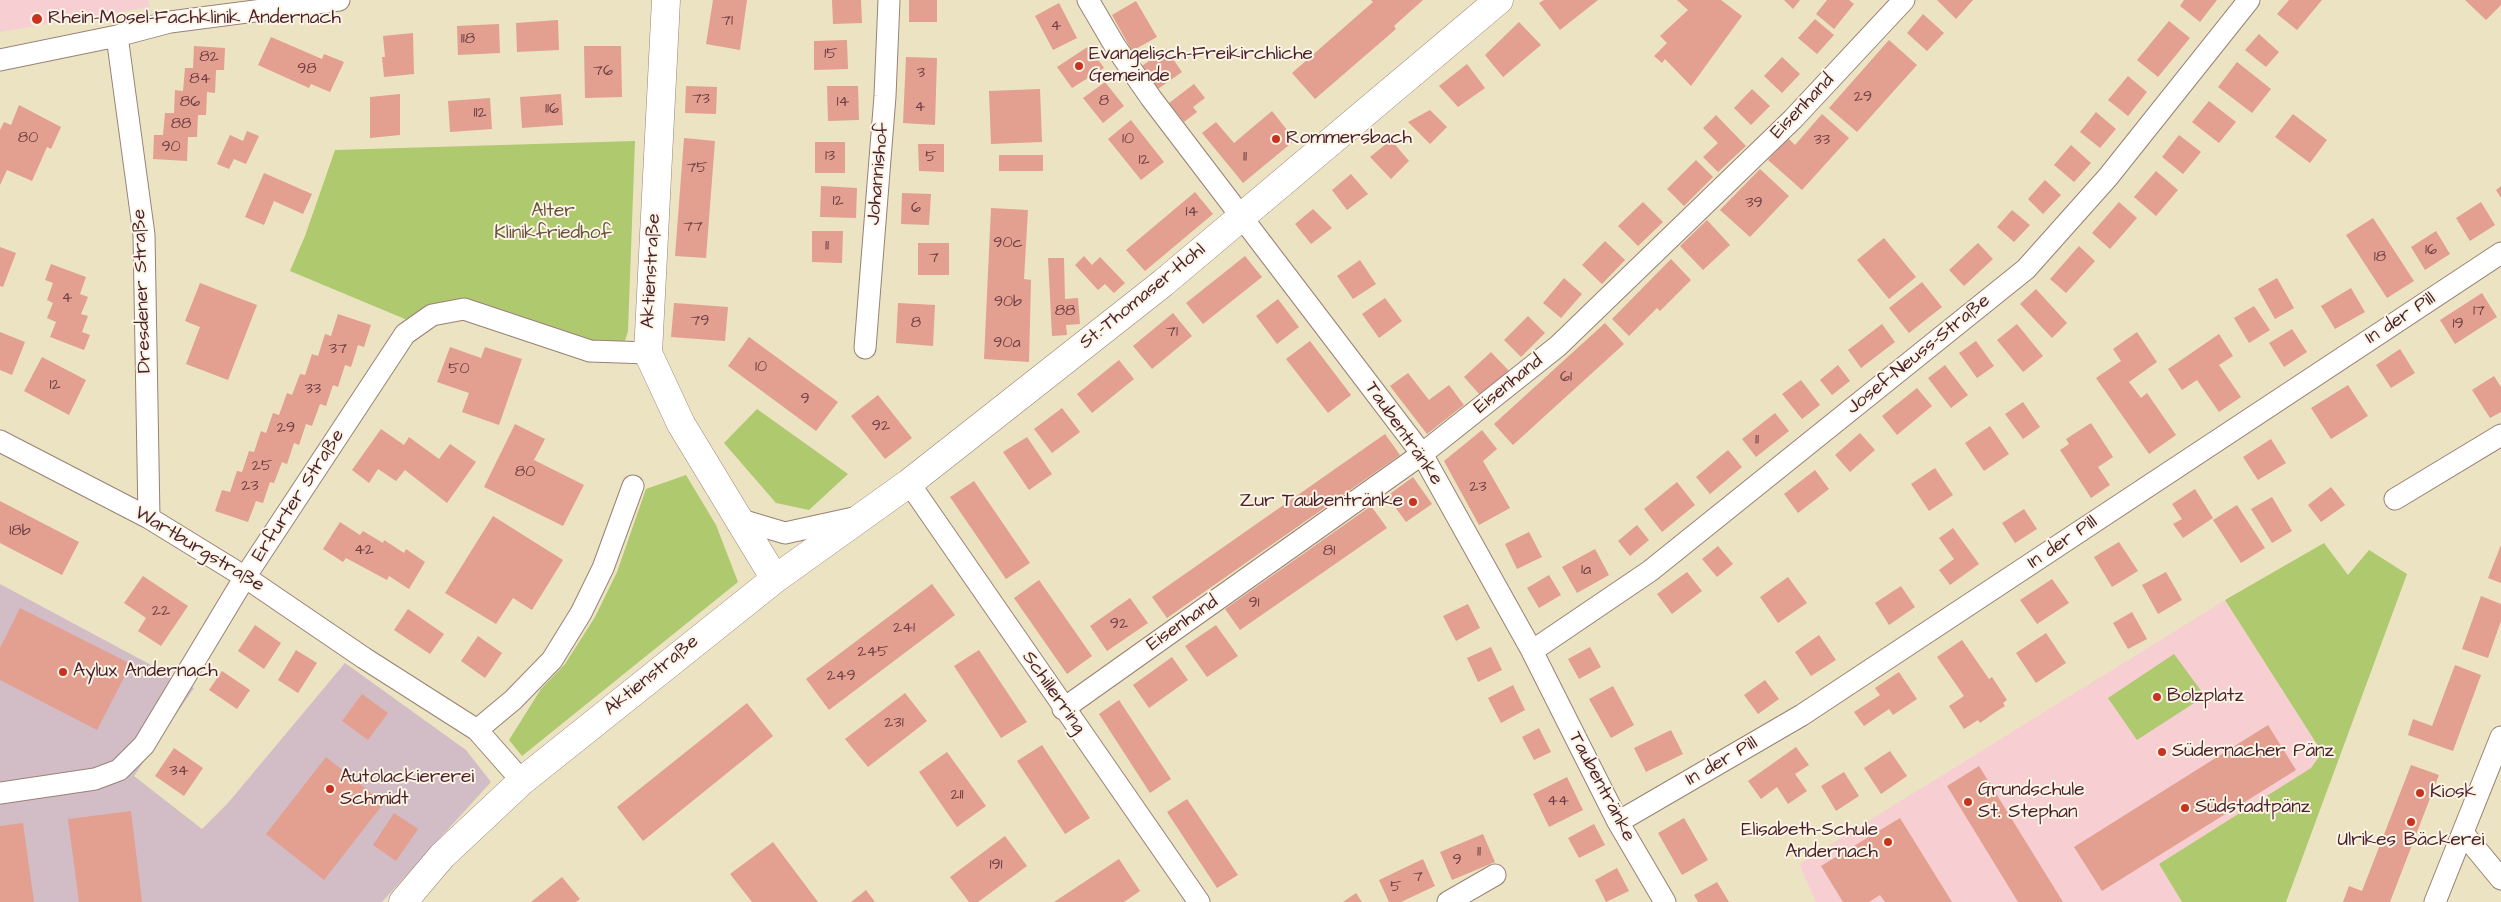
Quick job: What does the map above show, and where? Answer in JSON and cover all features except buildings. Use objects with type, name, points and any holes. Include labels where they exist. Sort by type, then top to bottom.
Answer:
[{"type":"street","points":[[0,60],[117,36],[170,22],[339,0]]},
{"type":"street","name":"Aktienstraße","points":[[403,902],[442,856],[522,781],[774,579],[681,424],[648,352],[666,0]]},
{"type":"street","name":"Johannishof","points":[[865,348],[885,96],[889,0]]},
{"type":"street","name":"Taubentränke","points":[[1088,0],[1115,46],[1151,98],[1422,454],[1532,651],[1618,822],[1665,902]]},
{"type":"street","name":"St.-Thomaser-Hohl","points":[[774,579],[860,516],[909,483],[1163,284],[1499,0]]},
{"type":"street","name":"Eisenhand","points":[[1064,709],[1422,454],[1558,346],[1793,119],[1904,0]]},
{"type":"street","name":"Josef-Neuss-Straße","points":[[1532,651],[1650,571],[2026,269],[2108,176],[2249,0]]},
{"type":"street","name":"Dresdener Straße","points":[[117,36],[144,235],[149,518]]},
{"type":"street","name":"In der Pill","points":[[1618,822],[1802,715],[2501,253]]},
{"type":"street","name":"Erfurter Straße","points":[[0,793],[95,779],[119,770],[144,745],[246,577],[405,334],[432,315],[464,309],[590,351],[648,352]]},
{"type":"street","points":[[2395,498],[2501,435]]},
{"type":"street","name":"Wartburgstraße","points":[[0,441],[149,518],[246,577],[364,658],[477,730]]},
{"type":"street","name":"Schillerring","points":[[909,483],[1199,902]]},
{"type":"street","points":[[522,781],[477,730],[514,700],[552,660],[581,613],[603,568],[633,486]]},
{"type":"street","points":[[738,519],[786,533],[860,516]]},
{"type":"street","points":[[2435,902],[2501,737]]},
{"type":"street","points":[[2463,833],[2501,879]]},
{"type":"street","points":[[1448,902],[1495,875]]},
{"type":"shaded area","name":"Rhein-Mosel-Fachklinik Andernach","points":[[0,0],[148,0],[150,7],[0,32]]},
{"type":"shaded area","points":[[0,584],[194,688],[134,776],[202,829],[228,803],[345,663],[466,750],[491,782],[382,902],[0,902]]},
{"type":"shaded area","name":"Südernacher Pänz","points":[[2225,600],[2318,747],[2318,758],[2311,768],[2159,864],[2182,902],[1816,902],[1799,864]]},
{"type":"green space","name":"Alter Klinikfriedhof","points":[[635,141],[628,331],[624,344],[591,344],[465,302],[412,322],[290,271],[305,236],[335,150]]},
{"type":"green space","points":[[757,409],[848,474],[809,510],[776,503],[724,443]]},
{"type":"green space","points":[[686,475],[716,525],[738,582],[522,756],[509,740],[541,689],[565,664],[595,617],[617,572],[646,489]]},
{"type":"green space","points":[[2324,543],[2348,575],[2369,550],[2407,574],[2286,902],[2182,902],[2159,864],[2311,768],[2318,758],[2318,746],[2225,600]]},
{"type":"green space","name":"Bolzplatz","points":[[2174,654],[2205,696],[2137,740],[2108,698]]},
{"type":"place","name":"Rhein-Mosel-Fachklinik Andernach","points":[[37,19]]},
{"type":"place","name":"Evangelisch-Freikirchliche Gemeinde","points":[[1079,66]]},
{"type":"place","name":"Rommersbach","points":[[1276,139]]},
{"type":"place","name":"Zur Taubentränke","points":[[1413,502]]},
{"type":"place","name":"Aylux Andernach","points":[[63,672]]},
{"type":"place","name":"Bolzplatz","points":[[2157,697]]},
{"type":"place","name":"Südernacher Pänz","points":[[2162,752]]},
{"type":"place","name":"Autolackiererei Schmidt","points":[[330,789]]},
{"type":"place","name":"Kiosk","points":[[2420,793]]},
{"type":"place","name":"Grundschule St. Stephan","points":[[1968,802]]},
{"type":"place","name":"Südstadtpänz","points":[[2185,808]]},
{"type":"place","name":"Ulrikes Bäckerei","points":[[2411,822]]},
{"type":"place","name":"Elisabeth-Schule Andernach","points":[[1888,842]]}]
